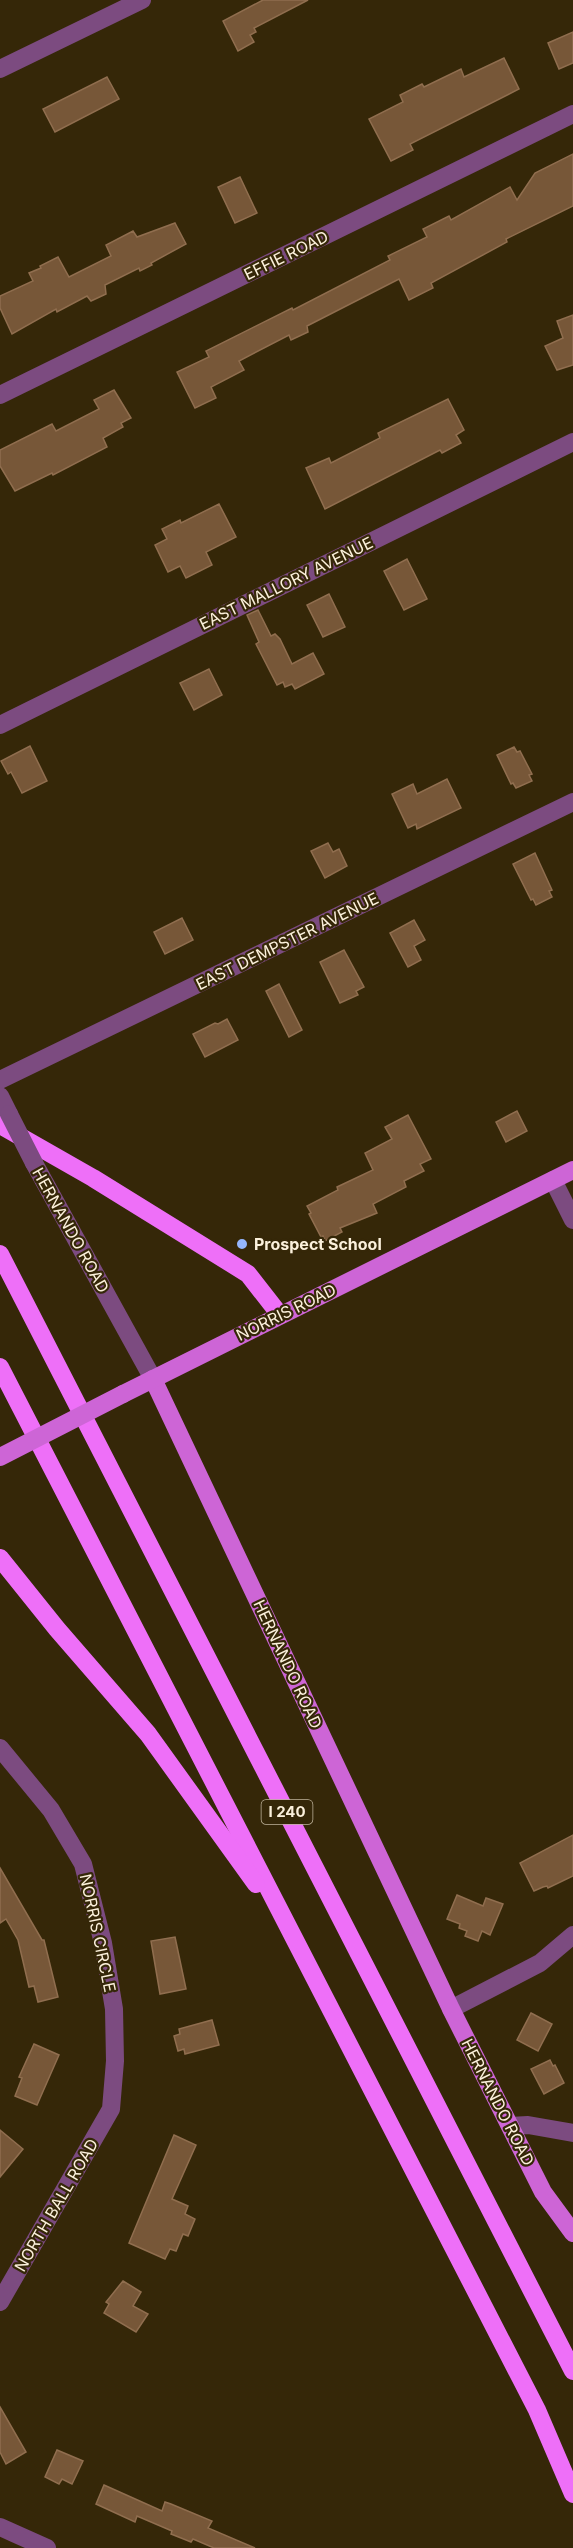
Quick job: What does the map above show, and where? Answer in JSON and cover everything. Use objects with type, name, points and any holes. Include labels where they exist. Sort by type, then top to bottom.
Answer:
[{"type":"highway","points":[[4,1120],[248,1274],[280,1315]]},
{"type":"highway","name":"I 240","points":[[0,1254],[573,2371]]},
{"type":"highway","name":"I 240","points":[[0,1367],[537,2410],[573,2494]]},
{"type":"highway","points":[[0,1558],[57,1629],[148,1734],[217,1832],[287,1924]]},
{"type":"main road","name":"NORRIS ROAD","points":[[0,1457],[573,1170]]},
{"type":"main road","name":"HERNANDO ROAD","points":[[153,1379],[451,2008],[543,2192],[573,2233]]},
{"type":"street","points":[[0,69],[142,0]]},
{"type":"street","name":"EFFIE ROAD","points":[[0,395],[573,114]]},
{"type":"street","name":"EAST MALLORY AVENUE","points":[[0,724],[573,442]]},
{"type":"street","name":"EAST DEMPSTER AVENUE","points":[[0,1080],[573,802]]},
{"type":"street","name":"HERNANDO ROAD","points":[[0,1096],[4,1120],[34,1163],[153,1379]]},
{"type":"street","points":[[553,1180],[573,1220]]},
{"type":"street","name":"NORRIS CIRCLE","points":[[0,1748],[51,1810],[84,1864],[103,1943],[114,2009],[115,2061],[111,2109]]},
{"type":"street","points":[[451,2008],[540,1963],[573,1935]]},
{"type":"street","name":"NORTH BALL ROAD","points":[[0,2302],[111,2109]]},
{"type":"street","points":[[510,2126],[528,2125],[573,2133]]},
{"type":"street","points":[[0,2527],[47,2548]]},
{"type":"building","points":[[263,0],[308,0],[254,28],[256,32],[250,35],[254,42],[238,51],[223,21]]},
{"type":"building","points":[[573,32],[573,63],[559,69],[548,43]]},
{"type":"building","points":[[504,58],[519,89],[410,144],[413,150],[391,161],[369,119],[403,102],[400,95],[422,84],[424,87],[461,69],[464,77]]},
{"type":"building","points":[[107,77],[119,99],[55,132],[43,109]]},
{"type":"building","points":[[573,154],[573,206],[506,239],[507,242],[431,283],[433,288],[409,300],[399,279],[307,326],[308,332],[291,340],[289,335],[239,361],[244,370],[211,387],[216,398],[195,408],[177,372],[209,357],[206,351],[292,308],[293,310],[390,260],[388,256],[427,237],[423,229],[449,216],[451,220],[510,187],[517,200],[535,173]]},
{"type":"building","points":[[240,177],[257,213],[235,223],[218,187]]},
{"type":"building","points":[[175,223],[186,244],[151,263],[152,265],[140,271],[139,268],[105,285],[106,294],[91,301],[87,296],[57,312],[56,309],[12,334],[0,308],[0,296],[33,281],[29,273],[58,257],[69,277],[111,256],[106,245],[133,231],[137,237]]},
{"type":"building","points":[[573,315],[573,365],[557,370],[545,346],[563,338],[557,321]]},
{"type":"building","points":[[114,390],[131,418],[121,423],[123,427],[103,438],[107,447],[53,475],[52,473],[15,491],[0,466],[0,450],[52,424],[56,431],[99,409],[94,400]]},
{"type":"building","points":[[448,399],[464,430],[456,435],[461,443],[442,453],[440,450],[325,509],[306,468],[329,458],[331,463],[380,438],[378,433]]},
{"type":"building","points":[[219,504],[236,537],[206,552],[212,565],[186,578],[180,566],[168,572],[155,545],[167,539],[162,529],[180,520],[181,523]]},
{"type":"building","points":[[407,559],[427,599],[404,610],[384,571]]},
{"type":"building","points":[[329,594],[345,627],[323,637],[307,605]]},
{"type":"building","points":[[258,610],[271,636],[275,634],[280,639],[292,664],[313,653],[324,674],[295,689],[292,684],[285,687],[283,682],[277,685],[256,644],[259,642],[247,615]]},
{"type":"building","points":[[209,669],[222,695],[194,710],[180,683]]},
{"type":"building","points":[[30,746],[47,781],[22,793],[11,772],[8,774],[1,761]]},
{"type":"building","points":[[514,747],[517,752],[520,751],[532,774],[529,775],[532,781],[516,788],[513,783],[511,784],[497,755]]},
{"type":"building","points":[[447,779],[461,808],[417,829],[416,824],[408,828],[392,794],[413,784],[417,794]]},
{"type":"building","points":[[328,843],[333,852],[339,849],[347,866],[325,878],[311,851]]},
{"type":"building","points":[[535,853],[552,890],[549,891],[552,897],[536,905],[533,899],[531,900],[513,864]]},
{"type":"building","points":[[182,918],[193,940],[165,954],[154,932]]},
{"type":"building","points":[[414,920],[425,940],[414,946],[421,960],[408,967],[390,933]]},
{"type":"building","points":[[344,950],[364,987],[356,991],[358,995],[340,1003],[320,962]]},
{"type":"building","points":[[279,984],[302,1030],[289,1037],[266,991]]},
{"type":"building","points":[[227,1019],[238,1040],[205,1057],[193,1034]]},
{"type":"building","points":[[517,1111],[527,1131],[506,1142],[496,1122]]},
{"type":"building","points":[[408,1115],[431,1159],[420,1164],[424,1171],[404,1181],[406,1187],[373,1204],[377,1213],[340,1228],[342,1232],[325,1241],[309,1214],[311,1213],[307,1206],[338,1190],[337,1187],[373,1170],[365,1153],[392,1139],[385,1127]]},
{"type":"building","points":[[573,1835],[573,1876],[548,1888],[547,1886],[534,1891],[520,1863]]},
{"type":"building","points":[[0,1868],[44,1940],[58,1997],[38,2002],[34,1986],[29,1987],[18,1940],[6,1919],[0,1923]]},
{"type":"building","points":[[457,1895],[483,1906],[486,1898],[503,1904],[490,1935],[482,1931],[478,1941],[465,1936],[467,1931],[459,1928],[460,1924],[447,1919]]},
{"type":"building","points":[[175,1937],[186,1989],[160,1994],[151,1941]]},
{"type":"building","points":[[531,2013],[552,2024],[538,2051],[517,2040]]},
{"type":"building","points":[[212,2020],[219,2045],[185,2054],[184,2049],[178,2051],[174,2036],[180,2034],[179,2029]]},
{"type":"building","points":[[34,2044],[59,2055],[37,2105],[15,2096],[22,2078],[19,2077]]},
{"type":"building","points":[[550,2060],[564,2083],[544,2094],[531,2069]]},
{"type":"building","points":[[0,2130],[23,2149],[0,2177]]},
{"type":"building","points":[[174,2135],[196,2145],[172,2199],[188,2206],[185,2214],[195,2219],[188,2236],[183,2234],[176,2251],[170,2249],[165,2259],[129,2243]]},
{"type":"building","points":[[123,2281],[141,2292],[133,2306],[148,2314],[136,2332],[104,2313],[109,2304],[106,2302]]},
{"type":"building","points":[[0,2407],[26,2452],[6,2464],[0,2452]]},
{"type":"building","points":[[57,2450],[83,2461],[72,2484],[62,2479],[59,2484],[45,2477]]},
{"type":"building","points":[[104,2485],[162,2511],[165,2502],[212,2521],[208,2528],[255,2548],[214,2548],[193,2539],[191,2542],[171,2534],[172,2531],[137,2516],[135,2522],[96,2504]]},
{"type":"place","name":"Prospect School","points":[[242,1244]]}]
